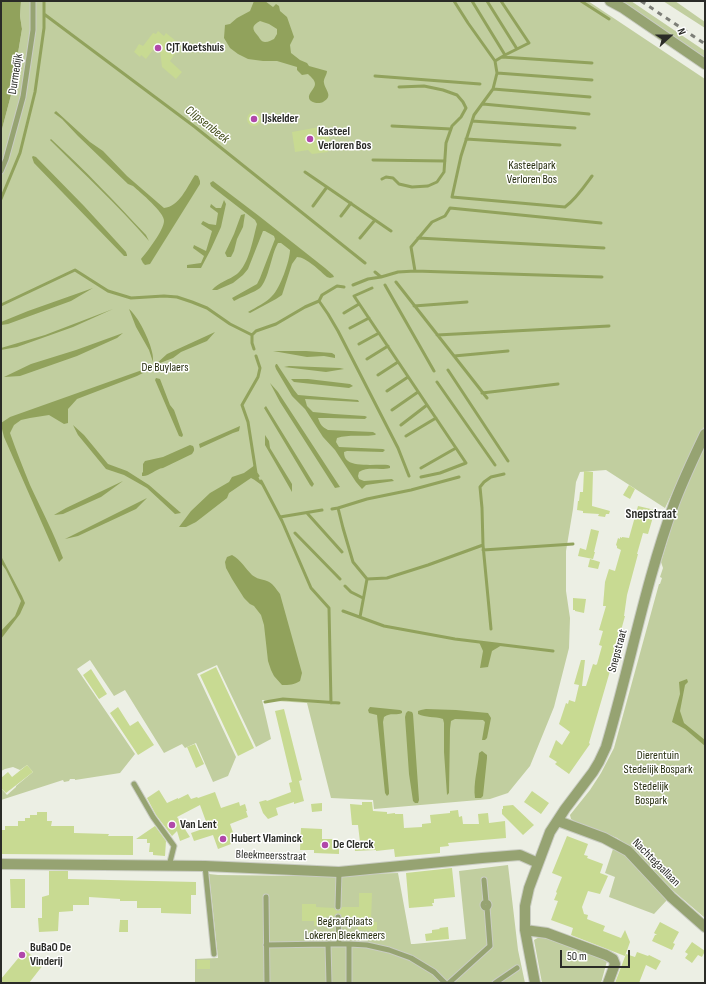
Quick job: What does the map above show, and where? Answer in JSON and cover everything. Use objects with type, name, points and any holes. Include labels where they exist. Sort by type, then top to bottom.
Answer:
[{"type":"street","points":[[610,1],[705,64]]},
{"type":"street","name":"Snepstraat","points":[[535,983],[525,930],[525,906],[528,888],[550,832],[565,809],[593,772],[606,747],[651,577],[674,504],[705,434]]},
{"type":"street","name":"Nachtegaallaan","points":[[558,821],[622,846],[671,897],[705,927]]},
{"type":"street","name":"Bleekmeersstraat","points":[[1,864],[205,866],[339,872],[520,855],[538,863]]},
{"type":"street","points":[[525,930],[547,933],[613,959],[615,964],[608,983]]},
{"type":"lane","name":"Durmedijk","points":[[1,170],[6,159],[23,97],[33,30],[33,1]]},
{"type":"lane","points":[[134,784],[152,817],[174,846],[169,866]]},
{"type":"lane","points":[[205,866],[214,954]]},
{"type":"lane","points":[[338,907],[339,872]]},
{"type":"lane","points":[[449,983],[490,946],[484,880]]},
{"type":"lane","points":[[266,897],[267,983]]},
{"type":"lane","points":[[338,917],[339,944]]},
{"type":"lane","points":[[328,944],[329,983]]},
{"type":"lane","points":[[349,944],[349,983]]},
{"type":"lane","points":[[266,945],[367,945],[389,950],[411,958],[434,972],[445,983]]},
{"type":"lane","points":[[495,983],[517,968]]},
{"type":"green space","points":[[21,1],[588,1],[705,79],[705,425],[665,508],[606,470],[580,472],[576,482],[566,551],[566,591],[570,618],[569,648],[554,707],[530,766],[508,793],[490,799],[374,809],[373,800],[331,798],[307,703],[262,700],[271,739],[256,747],[217,665],[197,674],[236,757],[228,776],[213,782],[196,743],[185,748],[182,744],[164,753],[125,690],[114,696],[90,660],[77,669],[135,754],[120,773],[75,780],[70,779],[69,781],[64,782],[63,780],[1,800],[1,788],[7,795],[33,772],[27,765],[20,770],[13,767],[1,771],[1,133],[11,95],[22,29],[20,16]]},
{"type":"green space","points":[[616,1],[631,1],[705,51],[705,58]]},
{"type":"green space","points":[[663,1],[675,1],[705,22],[705,28]]},
{"type":"green space","name":"Stedelijk Bospark","points":[[705,443],[705,918],[663,882],[637,852],[617,838],[576,822],[571,819],[570,815],[590,790],[614,748],[659,584],[662,578],[660,577],[663,568],[661,562],[676,512]]},
{"type":"green space","points":[[613,849],[624,854],[667,900],[654,914],[609,897],[615,877],[605,873]]},
{"type":"green space","name":"Begraafplaats Lokeren Bleekmeers","points":[[508,865],[518,950],[525,983],[195,983],[195,959],[218,958],[209,874],[302,876],[398,873],[411,944],[414,944],[466,939],[459,871]]},
{"type":"green space","points":[[543,935],[607,961],[601,983],[542,983],[534,940]]},
{"type":"shaded area","points":[[1,1],[21,1],[20,16],[22,29],[11,95],[1,133]]},
{"type":"shaded area","points":[[254,1],[265,1],[273,7],[276,4],[279,6],[280,11],[287,17],[294,37],[290,45],[291,53],[307,63],[309,66],[327,71],[324,82],[328,93],[326,100],[321,103],[317,103],[310,100],[310,93],[315,86],[314,81],[308,74],[302,75],[297,70],[297,67],[277,61],[248,59],[230,48],[224,38],[225,25],[230,24],[237,18],[250,11]],"holes":[[[260,21],[277,29],[277,34],[274,39],[264,42],[260,39],[253,28],[255,24]]]},
{"type":"shaded area","points":[[56,111],[90,142],[103,151],[127,176],[164,208],[174,204],[186,190],[195,175],[198,176],[200,184],[150,264],[145,265],[141,259],[155,241],[161,230],[164,221],[161,213],[133,186],[128,184],[62,119],[54,113]]},
{"type":"shaded area","points":[[51,139],[111,198],[146,235],[149,241],[113,202],[50,140]]},
{"type":"shaded area","points":[[33,156],[36,157],[84,206],[126,252],[127,256],[124,256],[34,163]]},
{"type":"shaded area","points":[[213,181],[325,268],[334,277],[327,277],[309,262],[297,257],[292,264],[282,295],[250,313],[248,312],[267,301],[275,292],[284,274],[290,255],[290,250],[281,243],[278,243],[266,279],[260,288],[234,301],[232,298],[257,284],[260,278],[275,239],[274,236],[263,231],[248,269],[243,275],[233,283],[217,290],[212,290],[241,270],[248,258],[257,224],[255,220],[211,186],[210,183]]},
{"type":"shaded area","points":[[224,200],[226,204],[221,227],[201,268],[187,268],[187,265],[201,263],[204,256],[193,248],[194,245],[206,251],[212,231],[201,224],[203,221],[216,225],[218,213],[210,207],[211,204],[216,208],[221,208]]},
{"type":"shaded area","points":[[245,214],[243,227],[237,239],[234,251],[231,257],[227,257],[225,253],[241,215]]},
{"type":"shaded area","points":[[93,288],[71,301],[8,324],[1,325],[1,322],[28,311]]},
{"type":"shaded area","points":[[113,309],[73,327],[17,347],[1,350],[1,348],[45,335]]},
{"type":"shaded area","points":[[129,309],[140,323],[146,335],[151,347],[153,362],[149,350],[136,327]]},
{"type":"shaded area","points":[[215,332],[207,341],[155,365],[167,354]]},
{"type":"shaded area","points":[[123,333],[117,338],[77,356],[20,376],[4,377],[31,364]]},
{"type":"shaded area","points":[[273,351],[332,353],[335,355],[335,358],[324,356],[307,357]]},
{"type":"shaded area","points":[[276,364],[298,395],[358,400],[359,402],[305,399],[307,406],[313,412],[367,417],[365,419],[318,418],[324,428],[328,430],[373,432],[376,434],[370,436],[337,438],[336,442],[339,447],[385,450],[383,452],[347,451],[344,453],[346,459],[352,463],[362,465],[390,466],[390,468],[386,469],[363,470],[359,472],[359,479],[364,481],[392,479],[394,481],[366,485],[362,489],[335,450],[323,437],[305,409],[292,396],[276,369]]},
{"type":"shaded area","points":[[284,367],[344,369],[326,372]]},
{"type":"shaded area","points":[[147,369],[147,371],[137,376],[77,399],[68,409],[68,423],[64,424],[49,415],[30,418],[21,420],[14,425],[10,433],[30,485],[52,530],[63,558],[59,562],[4,437],[1,423],[10,417]]},
{"type":"shaded area","points":[[156,378],[160,379],[170,405],[174,410],[183,435],[182,437],[179,436],[155,380]]},
{"type":"shaded area","points":[[291,379],[308,379],[350,384],[353,386],[349,388],[294,382]]},
{"type":"shaded area","points":[[270,383],[278,392],[340,487],[335,488],[280,402]]},
{"type":"shaded area","points":[[266,406],[314,484],[312,487],[264,408]]},
{"type":"shaded area","points":[[73,425],[84,435],[108,464],[127,471],[149,485],[181,513],[175,514],[147,488],[124,475],[106,469],[78,435]]},
{"type":"shaded area","points":[[240,426],[239,431],[200,448],[199,444]]},
{"type":"shaded area","points":[[265,435],[269,441],[270,448],[292,484],[292,492],[265,445]]},
{"type":"shaded area","points":[[190,445],[193,446],[194,449],[192,454],[145,476],[142,476],[143,464],[145,461],[163,457]]},
{"type":"shaded area","points":[[255,465],[256,473],[263,486],[251,478],[229,493],[227,498],[196,522],[186,527],[179,527],[191,511],[210,493],[229,482],[232,477],[244,473]]},
{"type":"shaded area","points":[[123,481],[101,497],[63,514],[54,515],[66,508]]},
{"type":"shaded area","points":[[147,498],[136,509],[78,536],[65,539]]},
{"type":"shaded area","points":[[232,555],[252,575],[271,583],[280,594],[302,673],[300,681],[282,685],[274,676],[268,661],[264,625],[261,615],[254,606],[244,598],[226,568],[225,562],[227,557]]},
{"type":"shaded area","points":[[1,556],[25,603],[20,614],[1,639],[1,631],[15,616],[21,601],[1,563]]},
{"type":"shaded area","points":[[479,642],[502,645],[492,651],[488,667],[480,668],[483,651]]},
{"type":"shaded area","points":[[687,679],[688,682],[685,685],[680,711],[684,723],[705,740],[705,746],[685,729],[672,722],[680,694],[679,682]]},
{"type":"shaded area","points":[[370,707],[402,711],[400,714],[391,714],[384,717],[383,722],[389,791],[387,796],[385,793],[377,715],[369,713],[368,710]]},
{"type":"shaded area","points":[[426,709],[488,713],[491,718],[487,738],[485,740],[482,740],[485,722],[483,720],[455,719],[451,721],[449,793],[447,795],[444,752],[444,723],[443,719],[418,714],[418,711]]},
{"type":"shaded area","points":[[408,711],[412,712],[413,714],[418,803],[413,801],[409,774],[405,717]]},
{"type":"shaded area","points":[[482,751],[487,755],[483,796],[481,798],[475,798],[475,781],[479,753]]},
{"type":"building","name":"CJT Koetshuis","points":[[158,31],[164,36],[166,33],[176,41],[174,44],[179,48],[170,61],[182,72],[176,79],[162,67],[159,42],[146,59],[141,55],[140,57],[134,52],[139,44],[143,46],[153,33],[156,34]]},
{"type":"building","name":"IJskelder","points":[[251,112],[257,112],[261,116],[261,122],[257,126],[251,126],[247,122],[247,116]]},
{"type":"building","name":"Kasteel Verloren Bos","points":[[325,126],[325,130],[327,129],[331,145],[327,149],[328,152],[312,154],[308,150],[295,152],[292,132]]},
{"type":"building","points":[[584,471],[593,472],[592,506],[610,511],[605,517],[598,516],[599,514],[583,513],[583,511],[577,510],[580,492],[583,492]]},
{"type":"building","points":[[629,485],[635,489],[630,499],[623,495]]},
{"type":"building","points":[[638,506],[655,510],[648,534],[643,533],[637,554],[627,595],[625,616],[614,656],[612,656],[608,671],[610,671],[589,743],[590,744],[569,774],[555,764],[557,762],[549,757],[556,740],[562,745],[570,732],[559,724],[566,703],[568,704],[569,700],[575,702],[579,685],[574,684],[581,660],[585,660],[582,686],[586,686],[593,664],[597,664],[602,646],[599,645],[603,631],[599,630],[606,606],[603,606],[605,582],[609,569],[615,571],[621,550],[617,548],[616,545],[618,538],[629,538]]},
{"type":"building","points":[[591,529],[599,531],[593,559],[578,556],[580,548],[586,550]]},
{"type":"building","points":[[590,559],[600,562],[598,569],[588,567]]},
{"type":"building","points":[[573,598],[586,599],[584,613],[573,610]]},
{"type":"building","points":[[216,667],[254,748],[238,756],[200,675]]},
{"type":"building","points":[[91,669],[107,694],[99,699],[83,675]]},
{"type":"building","points":[[118,707],[130,726],[138,721],[154,745],[138,755],[110,713]]},
{"type":"building","points":[[284,709],[302,780],[299,781],[304,801],[294,804],[294,802],[276,808],[278,815],[268,819],[263,813],[259,802],[267,801],[291,792],[289,783],[292,782],[275,711]]},
{"type":"building","points":[[195,744],[204,764],[196,768],[187,747]]},
{"type":"building","points":[[27,765],[33,772],[6,793],[1,788],[1,778],[8,772],[12,777]]},
{"type":"building","points":[[159,790],[167,803],[188,794],[191,799],[215,792],[221,808],[239,802],[240,806],[245,804],[248,817],[230,824],[235,838],[230,840],[231,844],[218,849],[213,835],[194,841],[191,833],[208,827],[200,805],[177,817],[190,837],[180,841],[177,831],[172,836],[156,815],[147,798]]},
{"type":"building","points":[[532,791],[549,803],[541,814],[524,802]]},
{"type":"building","points":[[362,802],[372,802],[373,811],[387,812],[387,814],[403,814],[404,828],[422,827],[422,824],[431,823],[430,815],[450,813],[450,811],[458,810],[459,817],[462,816],[463,824],[479,824],[478,814],[488,813],[489,823],[505,821],[506,838],[448,843],[449,846],[440,847],[440,853],[395,857],[394,849],[355,851],[354,843],[360,842],[358,825],[352,825],[350,804],[362,805]]},
{"type":"building","points":[[322,803],[322,811],[312,812],[311,804]]},
{"type":"building","points":[[513,805],[534,825],[523,835],[502,814],[503,806]]},
{"type":"building","points":[[37,812],[47,812],[47,821],[52,821],[51,826],[74,826],[74,833],[109,834],[108,836],[133,836],[133,855],[1,854],[1,830],[5,830],[5,826],[18,826],[18,821],[25,821],[25,818],[30,818],[30,815],[37,815]]},
{"type":"building","points":[[155,826],[166,841],[165,856],[153,855],[153,852],[149,852],[150,843],[147,843],[147,839],[136,839]]},
{"type":"building","points":[[301,828],[322,829],[322,839],[339,839],[339,854],[314,853],[314,850],[300,850]]},
{"type":"building","points":[[567,836],[588,844],[584,855],[588,856],[587,858],[603,864],[600,873],[608,876],[600,894],[588,891],[582,907],[584,914],[588,915],[587,919],[605,926],[603,931],[621,938],[625,930],[630,942],[625,956],[571,935],[573,928],[551,920],[558,901],[554,900],[557,893],[556,892],[562,877],[552,873]]},
{"type":"building","points":[[452,868],[455,897],[434,899],[434,903],[432,903],[433,906],[409,908],[406,873]]},
{"type":"building","points":[[49,871],[68,871],[68,879],[196,882],[196,895],[191,895],[191,914],[161,913],[161,908],[137,908],[137,901],[120,901],[120,899],[89,897],[89,905],[73,905],[73,911],[59,912],[58,931],[39,932],[38,918],[42,918],[42,897],[49,895]]},
{"type":"building","points":[[10,879],[25,879],[25,908],[11,908]]},
{"type":"building","points":[[359,893],[372,893],[371,922],[377,922],[377,931],[358,930],[358,917],[342,917],[338,913],[334,917],[326,916],[326,926],[314,926],[314,921],[302,921],[302,904],[316,904],[316,907],[334,908],[338,911],[342,907],[359,907]]},
{"type":"building","points":[[120,920],[128,920],[128,932],[119,932]]},
{"type":"building","points":[[660,922],[679,932],[673,943],[675,944],[672,950],[652,941],[655,935],[657,935],[654,933]]},
{"type":"building","points":[[448,927],[449,939],[426,941],[425,934],[432,933],[432,930]]},
{"type":"building","points":[[692,942],[705,951],[702,957],[698,955],[692,963],[685,958],[688,954],[685,952]]},
{"type":"building","points":[[25,950],[43,965],[29,983],[1,983],[1,979]]},
{"type":"building","points":[[637,952],[648,956],[649,955],[661,961],[656,970],[646,965],[639,983],[615,983],[626,954],[635,957]]},
{"type":"building","points":[[197,960],[210,960],[210,969],[197,969]]},
{"type":"waterway","name":"Clipsenbeek","points":[[44,1],[44,14],[195,127],[365,263]]},
{"type":"waterway","name":"Clipsenbeek","points":[[454,1],[495,61],[497,73],[493,89],[474,115],[461,156],[452,197],[565,207],[583,189],[592,176]]},
{"type":"waterway","points":[[472,1],[505,55],[495,61]]},
{"type":"waterway","points":[[487,1],[517,49],[505,55]]},
{"type":"waterway","points":[[501,1],[529,43],[517,49]]},
{"type":"waterway","points":[[581,1],[609,19]]},
{"type":"waterway","points":[[1,199],[20,153],[35,92],[44,28],[44,14]]},
{"type":"waterway","points":[[502,57],[592,63]]},
{"type":"waterway","points":[[497,73],[592,80]]},
{"type":"waterway","points":[[375,76],[480,84]]},
{"type":"waterway","points":[[382,179],[386,177],[393,178],[399,184],[412,187],[428,186],[437,182],[444,172],[446,143],[452,126],[461,117],[466,108],[457,95],[443,90],[424,86],[399,87]]},
{"type":"waterway","points":[[493,89],[590,97]]},
{"type":"waterway","points":[[483,104],[589,114]]},
{"type":"waterway","points":[[472,121],[575,128]]},
{"type":"waterway","points":[[392,126],[451,129]]},
{"type":"waterway","points":[[466,139],[560,145]]},
{"type":"waterway","points":[[373,160],[445,161]]},
{"type":"waterway","points":[[305,172],[391,231]]},
{"type":"waterway","points":[[313,206],[327,187]]},
{"type":"waterway","points":[[341,216],[351,203]]},
{"type":"waterway","points":[[375,272],[381,277],[398,272],[415,271],[411,247],[432,222],[445,216],[450,208],[601,223]]},
{"type":"waterway","points":[[360,238],[375,220]]},
{"type":"waterway","points":[[418,238],[604,248]]},
{"type":"waterway","name":"Clipsenbeek","points":[[1,305],[75,270],[108,291],[131,298],[164,296],[177,297],[192,302],[207,308],[230,324],[252,335]]},
{"type":"waterway","points":[[415,271],[602,277]]},
{"type":"waterway","name":"Clipsenbeek","points":[[353,285],[368,279],[381,277]]},
{"type":"waterway","points":[[396,282],[487,398]]},
{"type":"waterway","points":[[385,285],[434,371]]},
{"type":"waterway","name":"Clipsenbeek","points":[[254,349],[252,335],[256,331],[276,324],[305,307],[319,301],[322,295],[337,286],[344,287]]},
{"type":"waterway","points":[[372,288],[354,296],[466,463],[440,473],[421,477]]},
{"type":"waterway","points":[[319,301],[338,331],[398,448],[409,476]]},
{"type":"waterway","points":[[414,306],[467,302]]},
{"type":"waterway","points":[[344,313],[359,304]]},
{"type":"waterway","points":[[350,328],[369,318]]},
{"type":"waterway","points":[[437,335],[609,326]]},
{"type":"waterway","points":[[359,344],[379,333]]},
{"type":"waterway","points":[[367,359],[388,346]]},
{"type":"waterway","points":[[454,356],[508,351]]},
{"type":"waterway","points":[[256,356],[260,368],[258,377],[242,405],[248,422],[256,473],[258,476]]},
{"type":"waterway","points":[[378,375],[398,362]]},
{"type":"waterway","points":[[448,370],[508,461]]},
{"type":"waterway","points":[[387,391],[408,377]]},
{"type":"waterway","points":[[437,382],[495,465]]},
{"type":"waterway","points":[[482,393],[558,384]]},
{"type":"waterway","points":[[392,410],[418,392]]},
{"type":"waterway","points":[[401,425],[427,405]]},
{"type":"waterway","points":[[406,436],[436,418]]},
{"type":"waterway","points":[[421,468],[456,448]]},
{"type":"waterway","points":[[483,545],[480,487],[491,477],[504,474]]},
{"type":"waterway","points":[[338,508],[367,499],[411,490],[459,477]]},
{"type":"waterway","points":[[261,481],[282,521],[311,588],[329,608],[331,703]]},
{"type":"waterway","points":[[332,509],[338,508],[353,562],[367,579],[387,578],[483,545],[491,629]]},
{"type":"waterway","points":[[280,517],[322,510]]},
{"type":"waterway","points":[[307,513],[342,552]]},
{"type":"waterway","points":[[295,533],[340,579]]},
{"type":"waterway","points":[[483,550],[573,544]]},
{"type":"waterway","points":[[360,617],[367,579]]},
{"type":"waterway","points":[[345,586],[351,592],[363,598]]},
{"type":"waterway","points":[[343,611],[384,626],[455,639],[553,651]]},
{"type":"waterway","points":[[265,702],[283,699],[339,703]]},
{"type":"railway","points":[[641,1],[705,44]]},
{"type":"place","name":"CJT Koetshuis","points":[[158,48]]},
{"type":"place","name":"IJskelder","points":[[254,119]]},
{"type":"place","name":"Kasteel Verloren Bos","points":[[310,139]]},
{"type":"place","name":"Van Lent","points":[[172,825]]},
{"type":"place","name":"Hubert Vlaminck","points":[[223,839]]},
{"type":"place","name":"De Clerck","points":[[325,845]]},
{"type":"place","name":"BuBaO De Vinderij","points":[[22,955]]},
{"type":"district","name":"Snepstraat","points":[[651,515]]},
{"type":"park label","name":"Kasteelpark Verloren Bos","points":[[532,173]]},
{"type":"park label","name":"De Buylaers","points":[[165,368]]},
{"type":"park label","name":"Dierentuin Stedelijk Bospark","points":[[658,763]]}]
